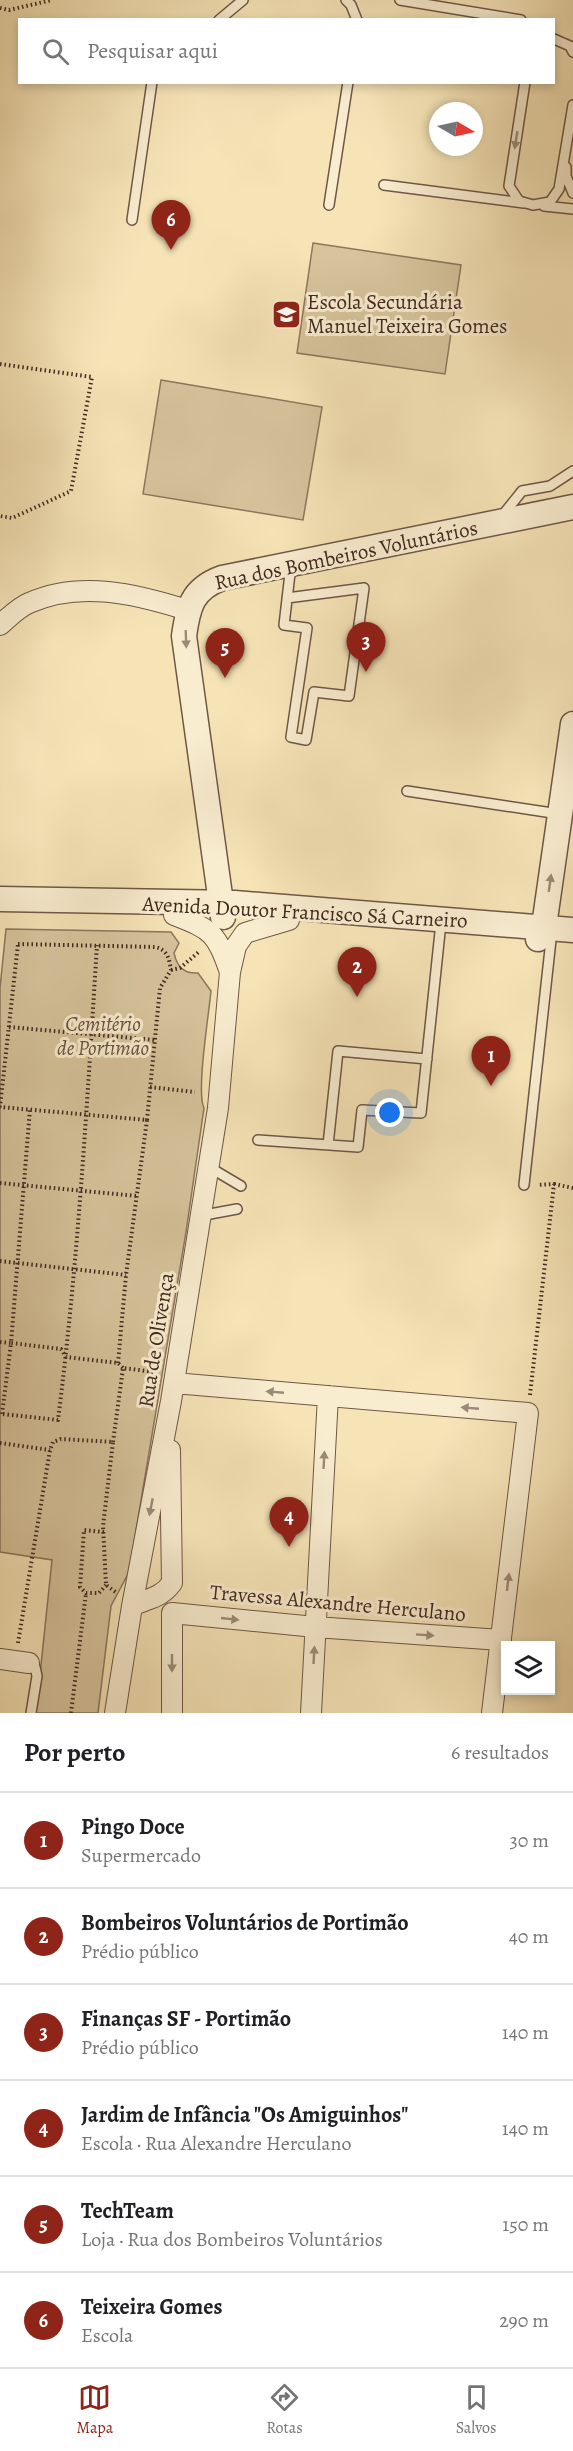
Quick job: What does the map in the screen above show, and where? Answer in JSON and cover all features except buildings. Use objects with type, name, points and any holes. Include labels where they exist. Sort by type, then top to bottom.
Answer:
[{"type":"street","name":"Rua dos Bombeiros Voluntários","points":[[187,610],[207,584],[222,578],[567,510]]},
{"type":"street","points":[[0,625],[28,603],[71,590],[123,593],[187,610],[184,636],[230,972]]},
{"type":"street","points":[[551,937],[560,814],[573,724]]},
{"type":"street","points":[[216,857],[206,895],[179,909],[212,932],[223,952],[230,972]]},
{"type":"street","name":"Avenida Doutor Francisco Sá Carneiro","points":[[0,899],[222,910],[551,937]]},
{"type":"street","name":"Avenida Doutor Francisco Sá Carneiro","points":[[0,914],[179,909]]},
{"type":"street","name":"Avenida Doutor Francisco Sá Carneiro","points":[[222,910],[290,920],[440,932],[551,937],[573,930]]},
{"type":"street","points":[[230,972],[236,946],[245,933],[290,920]]},
{"type":"street","name":"Rua de Olivença","points":[[115,1713],[125,1600],[137,1578],[170,1408],[218,1108],[230,972]]},
{"type":"street","points":[[174,1383],[528,1413],[492,1713]]},
{"type":"street","points":[[311,1713],[328,1396]]},
{"type":"street","points":[[170,1408],[166,1590],[172,1613],[172,1713]]},
{"type":"street","points":[[137,1578],[166,1590]]},
{"type":"street","points":[[125,1600],[143,1600],[166,1590]]},
{"type":"street","name":"Travessa Alexandre Herculano","points":[[172,1613],[315,1627],[501,1641]]},
{"type":"lane","points":[[221,18],[243,0]]},
{"type":"lane","points":[[346,0],[351,5],[356,18]]},
{"type":"lane","points":[[400,0],[509,18]]},
{"type":"lane","points":[[555,38],[571,49]]},
{"type":"lane","points":[[132,220],[152,84]]},
{"type":"lane","points":[[329,205],[348,84]]},
{"type":"lane","points":[[525,84],[509,186],[519,201],[533,205],[550,202],[560,189],[573,105]]},
{"type":"lane","points":[[565,154],[566,176],[573,193]]},
{"type":"lane","points":[[384,185],[573,209]]},
{"type":"lane","points":[[497,523],[522,491],[550,486],[573,471]]},
{"type":"lane","points":[[287,598],[364,588],[349,696],[314,692],[306,740],[291,737],[307,628],[284,625],[287,598],[291,564]]},
{"type":"lane","points":[[407,791],[560,814]]},
{"type":"lane","points":[[258,1140],[358,1147],[362,1110],[421,1113],[440,932]]},
{"type":"lane","points":[[524,1185],[551,937]]},
{"type":"lane","points":[[328,1145],[338,1051],[427,1059]]},
{"type":"lane","points":[[208,1166],[241,1186]]},
{"type":"lane","points":[[200,1216],[237,1209]]},
{"type":"lane","points":[[15,1661],[35,1667],[37,1676],[31,1713]]},
{"type":"path","points":[[0,8],[9,10],[52,0]]},
{"type":"path","points":[[0,363],[92,376],[71,491],[12,518],[0,516]]},
{"type":"path","points":[[118,1363],[126,1275],[147,1120],[160,988],[171,970],[169,957],[162,948],[18,944],[0,1107],[147,1120]]},
{"type":"path","points":[[30,1109],[11,1343],[1,1414],[58,1420],[66,1358],[87,1114],[98,945]]},
{"type":"path","points":[[171,970],[180,968]]},
{"type":"path","points":[[9,1027],[155,1040]]},
{"type":"path","points":[[150,1088],[195,1092]]},
{"type":"path","points":[[0,1183],[137,1196]]},
{"type":"path","points":[[528,1413],[554,1184]]},
{"type":"path","points":[[524,1185],[554,1184],[573,1188]]},
{"type":"path","points":[[0,1261],[126,1275]]},
{"type":"path","points":[[0,1342],[61,1349],[66,1358]]},
{"type":"path","points":[[66,1358],[118,1363],[123,1368],[155,1372]]},
{"type":"path","points":[[104,1532],[84,1530],[80,1587],[86,1593],[99,1593],[106,1585],[104,1532],[123,1368]]},
{"type":"path","points":[[15,1661],[53,1442],[61,1438],[113,1442]]},
{"type":"path","points":[[0,1443],[50,1450]]},
{"type":"path","points":[[106,1585],[125,1600]]},
{"type":"path","points":[[71,1713],[86,1593]]},
{"type":"green space","points":[[313,243],[461,265],[445,374],[297,353]]},
{"type":"green space","points":[[161,380],[322,407],[303,520],[143,494]]},
{"type":"green space","name":"Cemitério de Portimão","points":[[6,929],[171,932],[179,943],[174,953],[179,966],[185,971],[198,973],[211,991],[201,1086],[204,1108],[186,1232],[129,1572],[111,1606],[98,1713],[36,1713],[52,1560],[0,1552],[0,988]]},
{"type":"place","name":"Teixeira Gomes","points":[[171,250]]},
{"type":"place","name":"Escola Secundária Manuel Teixeira Gomes","points":[[286,314]]},
{"type":"place","name":"Finanças SF - Portimão","points":[[366,672]]},
{"type":"place","name":"TechTeam","points":[[225,678]]},
{"type":"place","name":"Bombeiros Voluntários de Portimão","points":[[357,997]]},
{"type":"place","name":"Pingo Doce","points":[[491,1086]]},
{"type":"place","name":"Jardim de Infância \"Os Amiguinhos\"","points":[[289,1547]]}]
